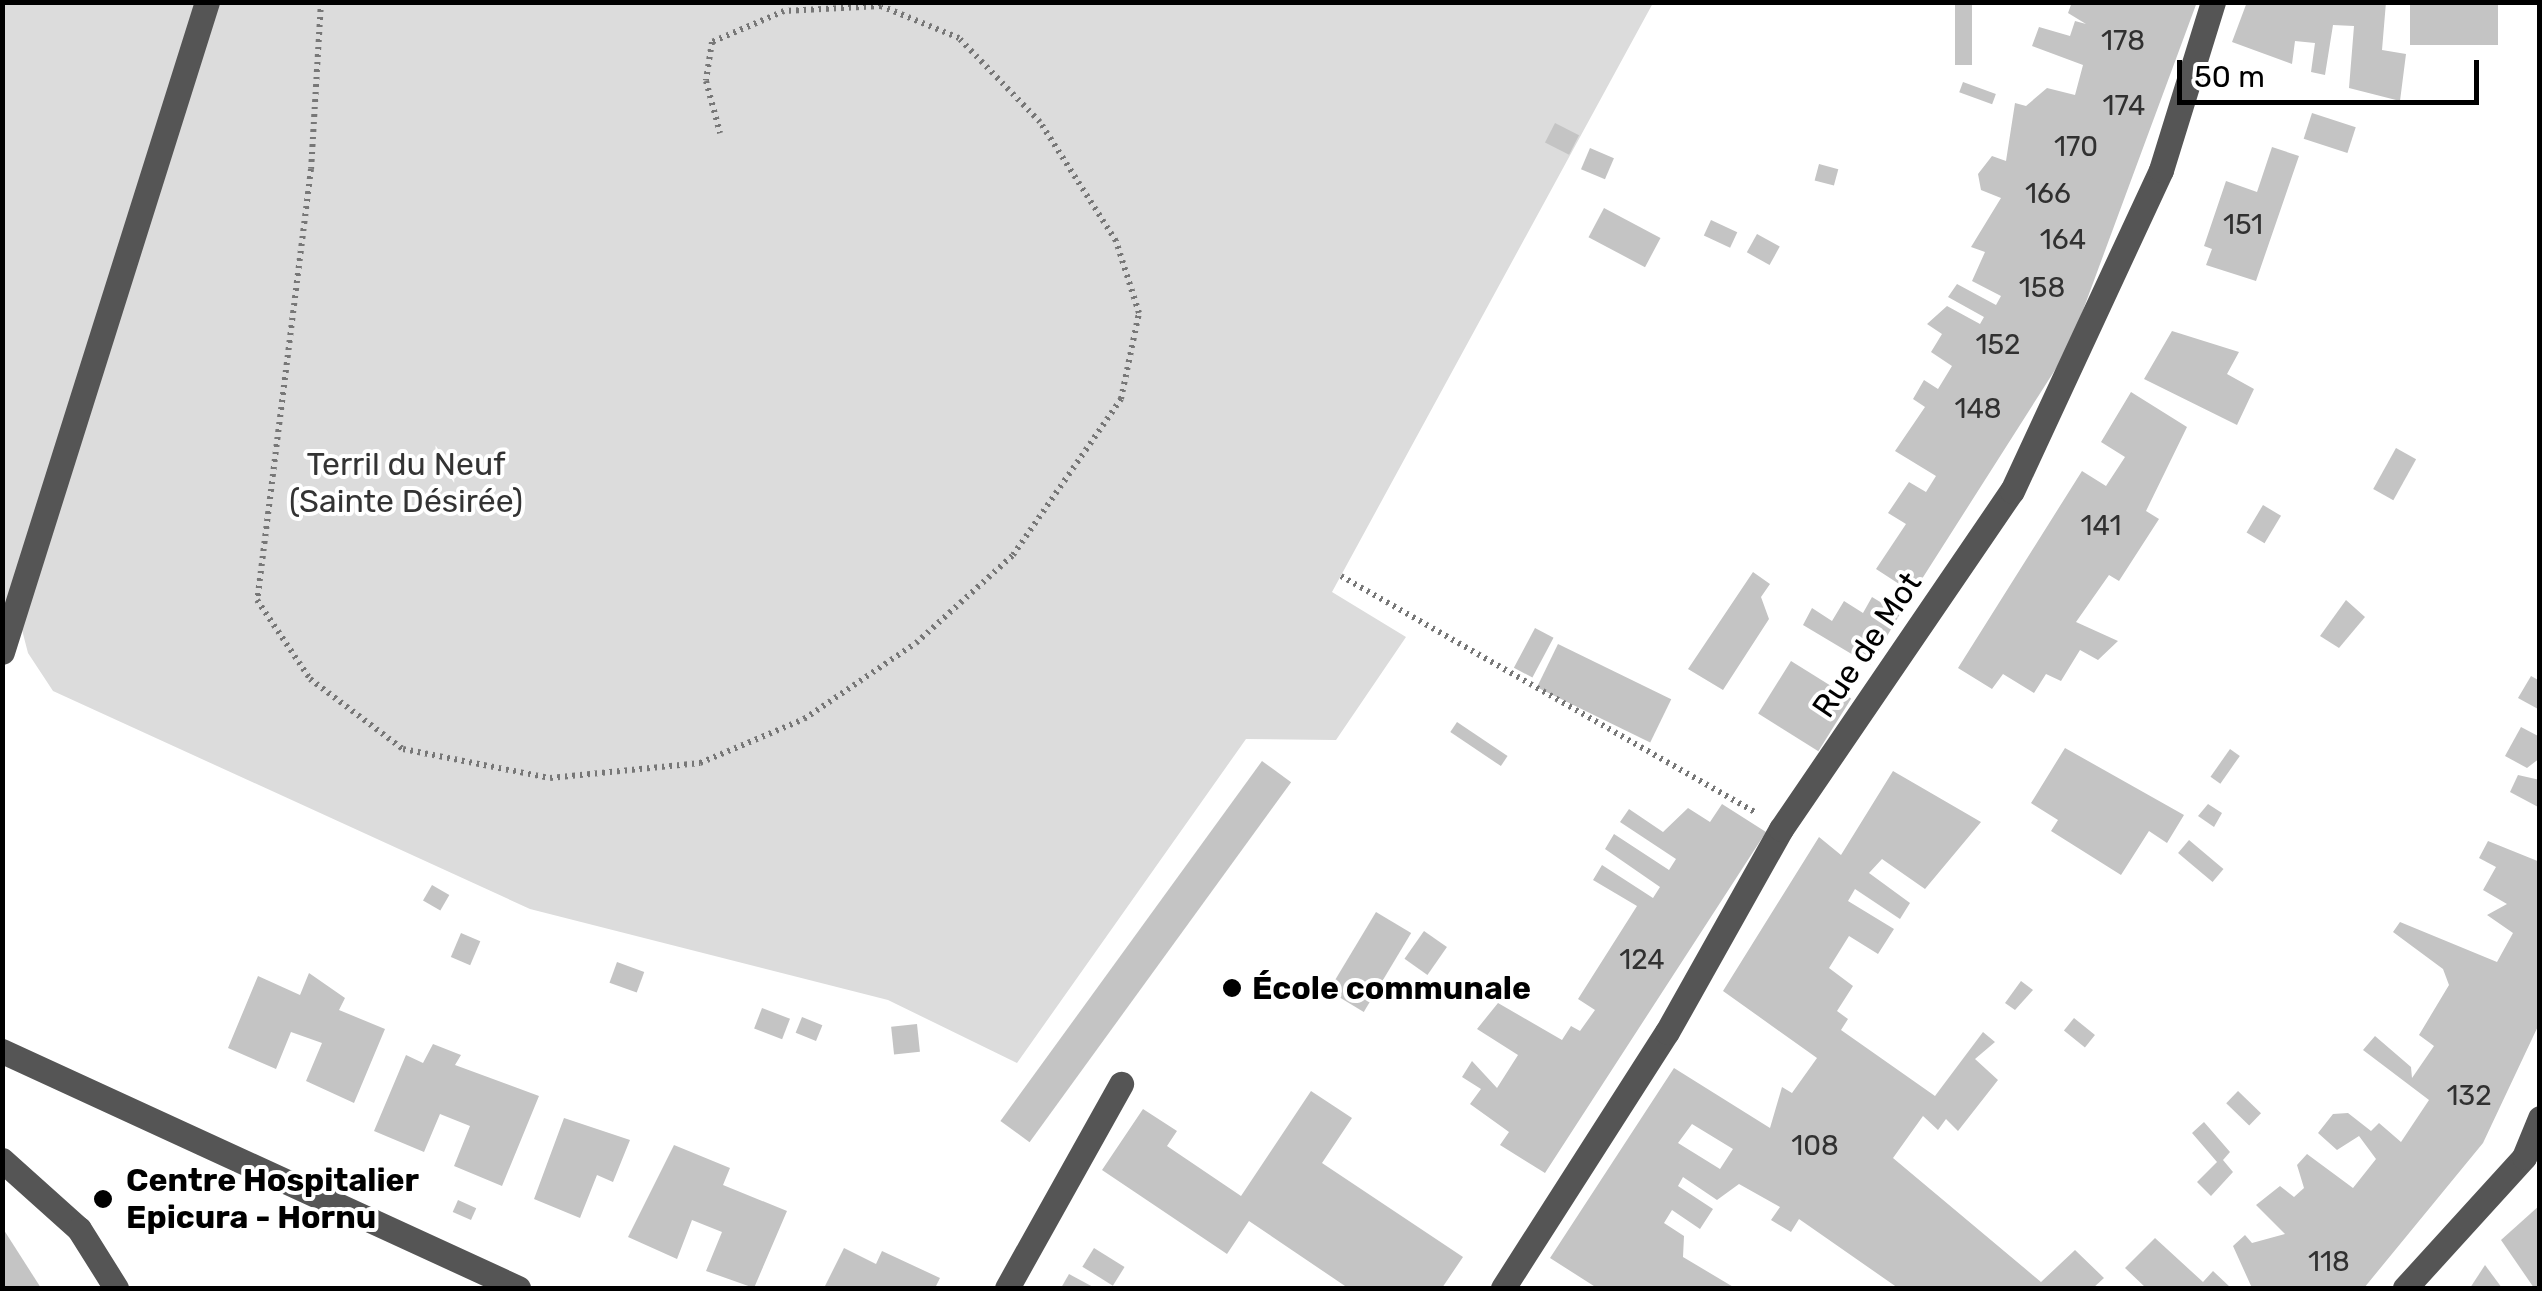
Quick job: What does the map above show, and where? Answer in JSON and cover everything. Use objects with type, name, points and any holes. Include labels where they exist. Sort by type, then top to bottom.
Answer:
[{"type":"street","points":[[2,652],[207,2]]},
{"type":"street","name":"Rue de Mot","points":[[1503,1288],[1667,1032],[1781,829],[2012,491],[2161,170],[2213,2]]},
{"type":"street","points":[[2,1051],[518,1288]]},
{"type":"street","points":[[1007,1288],[1122,1084]]},
{"type":"street","points":[[2406,1288],[2524,1156],[2540,1118]]},
{"type":"street","points":[[2,1160],[79,1228],[116,1288]]},
{"type":"path","points":[[321,2],[311,169],[258,600],[310,678],[403,750],[550,778],[700,763],[804,719],[916,643],[1013,556],[1121,399],[1138,314],[1116,241],[1040,122],[959,38],[881,6],[784,11],[712,42],[706,80],[720,133]]},
{"type":"path","points":[[1340,576],[1691,769],[1781,829]]},
{"type":"green space","name":"Terril du Neuf (Sainte Désirée)","points":[[2,3],[1653,3],[1332,592],[1406,637],[1336,740],[1246,739],[1017,1063],[888,1000],[530,909],[53,691],[28,653],[14,599],[3,636]]},
{"type":"building","points":[[1955,2],[1972,2],[1972,65],[1955,65]]},
{"type":"building","points":[[2072,2],[2197,2],[2069,348],[1913,593],[1876,569],[1906,524],[1888,513],[1909,482],[1926,492],[1936,476],[1895,451],[1925,407],[1913,399],[1924,380],[1938,389],[1952,366],[1931,352],[1942,334],[1927,324],[1947,306],[1980,324],[1984,317],[1948,297],[1957,284],[1996,305],[2001,296],[1972,281],[1985,252],[1971,247],[2001,198],[1981,190],[1978,174],[1992,156],[2006,161],[2015,103],[2026,106],[2047,88],[2075,95],[2083,65],[2032,46],[2039,27],[2070,36],[2075,21],[2086,24],[2068,13]]},
{"type":"building","points":[[2247,2],[2386,2],[2382,50],[2406,54],[2400,101],[2349,88],[2354,26],[2333,25],[2325,75],[2311,72],[2315,43],[2295,41],[2292,64],[2232,42]]},
{"type":"building","points":[[2410,2],[2498,2],[2498,45],[2410,45]]},
{"type":"building","points":[[1963,82],[1996,94],[1992,104],[1959,92]]},
{"type":"building","points":[[2312,113],[2356,127],[2347,153],[2304,139]]},
{"type":"building","points":[[1555,123],[1579,135],[1569,155],[1545,143]]},
{"type":"building","points":[[2272,147],[2299,156],[2256,281],[2206,265],[2212,249],[2204,246],[2226,181],[2257,192]]},
{"type":"building","points":[[1590,148],[1614,158],[1605,179],[1581,169]]},
{"type":"building","points":[[1819,164],[1838,169],[1834,186],[1815,180]]},
{"type":"building","points":[[1604,208],[1661,238],[1645,267],[1589,237]]},
{"type":"building","points":[[1711,220],[1737,232],[1730,248],[1704,235]]},
{"type":"building","points":[[1757,234],[1780,247],[1770,265],[1747,252]]},
{"type":"building","points":[[2172,331],[2239,352],[2227,374],[2254,389],[2237,425],[2144,379]]},
{"type":"building","points":[[2131,392],[2187,427],[2146,511],[2159,519],[2119,581],[2109,575],[2076,622],[2118,641],[2098,660],[2080,650],[2061,681],[2046,674],[2034,693],[2003,674],[1992,689],[1958,668],[2082,471],[2106,486],[2125,457],[2101,442]]},
{"type":"building","points":[[2396,448],[2416,459],[2393,500],[2373,489]]},
{"type":"building","points":[[2263,505],[2281,516],[2265,543],[2247,532]]},
{"type":"building","points":[[1753,572],[1770,584],[1761,597],[1769,619],[1723,690],[1688,669]]},
{"type":"building","points":[[1872,597],[1900,614],[1870,665],[1803,625],[1812,608],[1832,621],[1844,601],[1863,613]]},
{"type":"building","points":[[2346,600],[2365,617],[2339,648],[2320,636]]},
{"type":"building","points":[[1535,628],[1554,638],[1532,678],[1514,668]]},
{"type":"building","points":[[1558,644],[1671,699],[1650,742],[1537,687]]},
{"type":"building","points":[[1791,661],[1851,699],[1818,751],[1758,714]]},
{"type":"building","points":[[2531,676],[2540,681],[2538,709],[2518,698]]},
{"type":"building","points":[[1457,722],[1508,756],[1501,766],[1450,732]]},
{"type":"building","points":[[2521,727],[2540,737],[2540,758],[2527,768],[2505,756]]},
{"type":"building","points":[[2065,748],[2184,815],[2167,843],[2149,831],[2121,875],[2051,831],[2058,820],[2031,803]]},
{"type":"building","points":[[2230,749],[2240,756],[2220,784],[2210,777]]},
{"type":"building","points":[[1262,761],[1291,782],[1030,1142],[1000,1121]]},
{"type":"building","points":[[1893,771],[1981,822],[1925,889],[1882,859],[1869,873],[1910,903],[1900,919],[1855,889],[1848,901],[1894,929],[1878,954],[1849,936],[1829,968],[1853,986],[1837,1011],[1848,1019],[1841,1030],[1935,1096],[1983,1032],[1995,1042],[1975,1059],[1998,1080],[1958,1131],[1946,1119],[1938,1130],[1923,1116],[1893,1158],[2041,1282],[2075,1250],[2104,1278],[2093,1288],[1898,1288],[1799,1219],[1791,1232],[1771,1220],[1780,1207],[1739,1184],[1717,1200],[1683,1177],[1678,1186],[1713,1209],[1700,1229],[1672,1210],[1664,1223],[1684,1236],[1683,1257],[1735,1288],[1597,1288],[1550,1258],[1674,1068],[1770,1128],[1782,1087],[1792,1093],[1817,1058],[1723,991],[1819,837],[1841,855]],"holes":[[[1692,1124],[1733,1149],[1720,1169],[1678,1143]]]},
{"type":"building","points":[[2518,775],[2540,780],[2540,808],[2510,792]]},
{"type":"building","points":[[1722,804],[1766,832],[1545,1173],[1500,1145],[1509,1132],[1470,1104],[1481,1089],[1462,1077],[1472,1061],[1497,1088],[1518,1055],[1477,1029],[1498,1003],[1562,1040],[1571,1026],[1580,1031],[1595,1010],[1578,999],[1637,906],[1593,880],[1602,865],[1653,898],[1660,887],[1605,849],[1614,834],[1669,870],[1676,859],[1620,822],[1629,809],[1663,832],[1688,808],[1710,822]]},
{"type":"building","points":[[2208,804],[2222,813],[2214,827],[2198,816]]},
{"type":"building","points":[[2189,840],[2223,869],[2213,882],[2178,853]]},
{"type":"building","points":[[2488,841],[2540,862],[2540,1022],[2483,1143],[2364,1288],[2252,1288],[2233,1246],[2245,1235],[2252,1243],[2285,1234],[2256,1205],[2280,1186],[2294,1197],[2304,1188],[2297,1165],[2307,1154],[2353,1188],[2376,1159],[2359,1136],[2337,1150],[2318,1133],[2333,1114],[2348,1113],[2371,1131],[2379,1123],[2401,1142],[2429,1100],[2363,1050],[2375,1036],[2411,1067],[2412,1078],[2434,1046],[2419,1035],[2449,985],[2443,969],[2393,932],[2400,922],[2497,962],[2513,933],[2487,915],[2507,904],[2483,890],[2496,867],[2479,858]]},
{"type":"building","points":[[432,885],[449,895],[440,911],[423,901]]},
{"type":"building","points":[[1376,912],[1411,933],[1364,1012],[1329,991]]},
{"type":"building","points":[[1424,931],[1447,947],[1427,975],[1404,959]]},
{"type":"building","points":[[461,933],[480,941],[470,965],[451,957]]},
{"type":"building","points":[[617,962],[644,972],[637,993],[609,983]]},
{"type":"building","points":[[309,973],[345,998],[339,1010],[385,1029],[354,1103],[306,1081],[322,1043],[291,1032],[276,1069],[228,1048],[258,976],[300,995]]},
{"type":"building","points":[[2021,981],[2033,990],[2015,1010],[2005,1003]]},
{"type":"building","points":[[762,1008],[790,1019],[782,1039],[754,1029]]},
{"type":"building","points":[[802,1017],[822,1025],[816,1041],[796,1033]]},
{"type":"building","points":[[2074,1018],[2095,1035],[2085,1047],[2064,1030]]},
{"type":"building","points":[[917,1024],[920,1052],[894,1055],[891,1027]]},
{"type":"building","points":[[433,1044],[461,1055],[455,1065],[539,1096],[502,1186],[454,1166],[470,1126],[440,1114],[424,1152],[374,1131],[406,1055],[423,1063]]},
{"type":"building","points":[[1311,1091],[1352,1118],[1322,1163],[1463,1257],[1442,1288],[1348,1288],[1249,1221],[1227,1254],[1102,1170],[1143,1109],[1177,1131],[1167,1146],[1241,1196]]},
{"type":"building","points":[[2238,1091],[2261,1113],[2249,1125],[2226,1103]]},
{"type":"building","points":[[564,1118],[630,1140],[613,1182],[597,1175],[580,1218],[534,1199]]},
{"type":"building","points":[[2204,1122],[2230,1152],[2223,1160],[2233,1172],[2211,1196],[2197,1182],[2217,1162],[2192,1133]]},
{"type":"building","points":[[674,1145],[730,1168],[723,1185],[787,1211],[754,1288],[706,1271],[722,1232],[692,1220],[677,1259],[628,1237]]},
{"type":"building","points":[[458,1200],[476,1208],[471,1220],[453,1212]]},
{"type":"building","points":[[2540,1205],[2540,1288],[2534,1288],[2501,1240]]},
{"type":"building","points":[[2,1227],[41,1288],[2,1288]]},
{"type":"building","points":[[2155,1238],[2203,1282],[2213,1271],[2231,1288],[2146,1288],[2125,1268]]},
{"type":"building","points":[[844,1248],[876,1264],[882,1251],[940,1278],[935,1288],[824,1288]]},
{"type":"building","points":[[1094,1248],[1125,1267],[1113,1286],[1082,1267]]},
{"type":"building","points":[[2485,1265],[2502,1288],[2470,1288]]},
{"type":"building","points":[[1069,1274],[1095,1288],[1061,1288]]},
{"type":"place","name":"École communale","points":[[1232,988]]},
{"type":"place","name":"Centre Hospitalier Epicura - Hornu","points":[[103,1199]]}]
